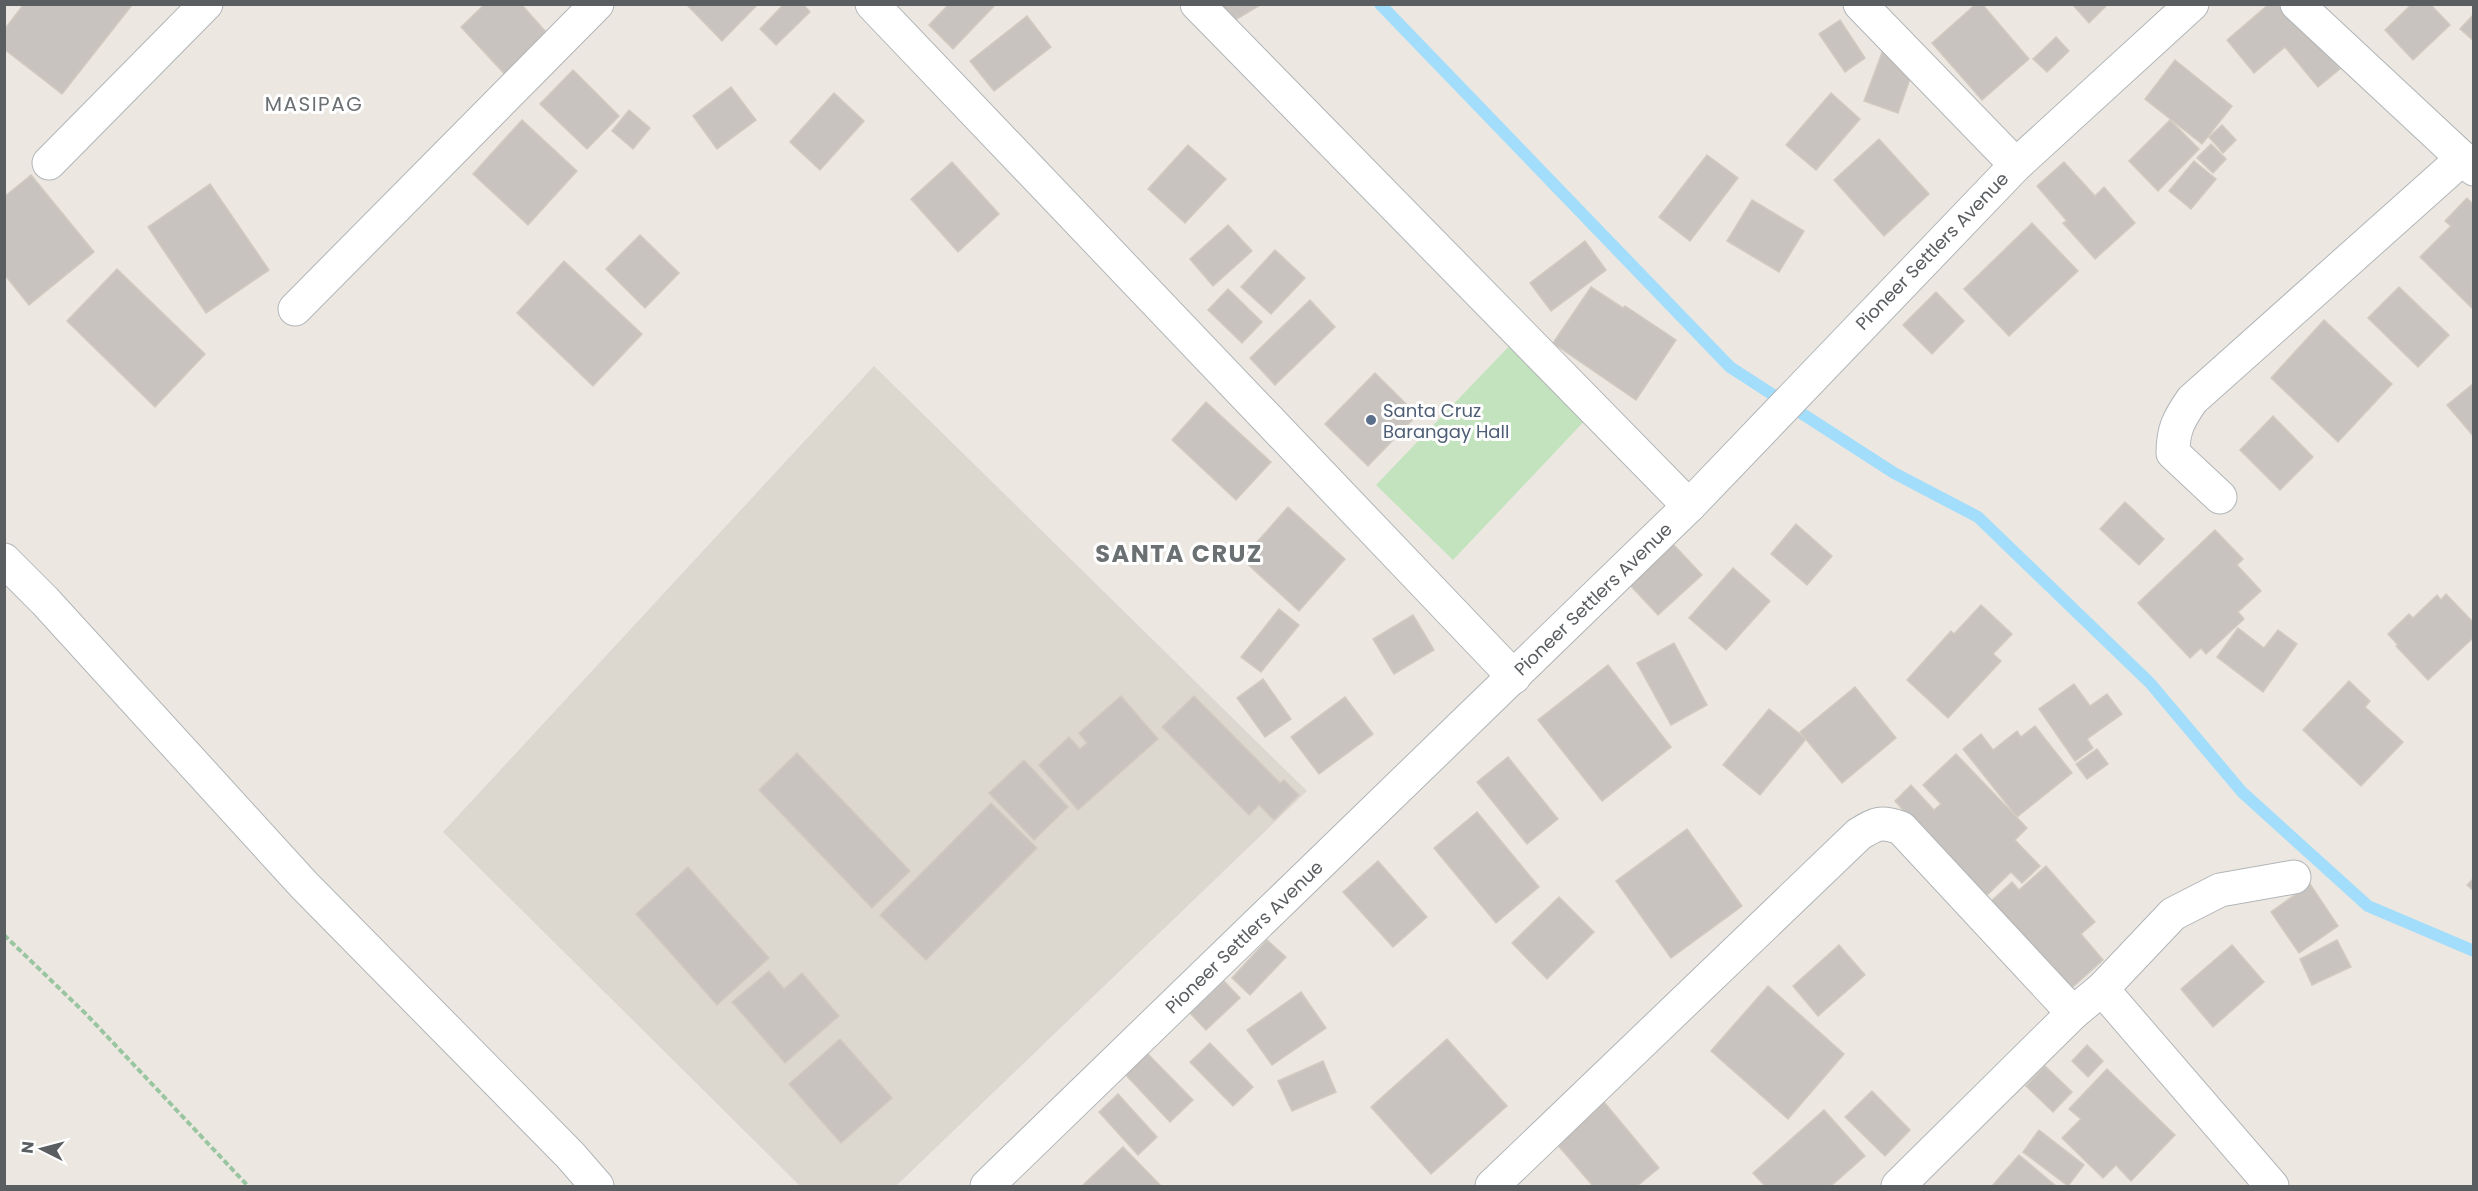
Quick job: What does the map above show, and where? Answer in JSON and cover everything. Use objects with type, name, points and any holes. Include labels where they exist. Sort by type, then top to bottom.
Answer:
[{"type":"street","points":[[49,163],[206,4]]},
{"type":"street","points":[[295,309],[597,4]]},
{"type":"street","points":[[872,4],[1514,677]]},
{"type":"street","points":[[1197,4],[1689,506]]},
{"type":"street","points":[[1860,4],[2016,165]]},
{"type":"street","name":"Pioneer Settlers Avenue","points":[[987,1186],[1689,506],[2016,165],[2192,4]]},
{"type":"street","points":[[2220,497],[2174,453],[2173,433],[2192,400],[2468,163],[2297,4]]},
{"type":"street","points":[[4,560],[61,618],[304,885],[570,1155],[597,1186]]},
{"type":"street","points":[[1492,1186],[1859,834],[1876,824],[1901,828],[2073,1012]]},
{"type":"street","points":[[1898,1186],[2073,1012],[2102,989],[2173,914],[2220,890],[2294,877]]},
{"type":"street","points":[[2102,989],[2272,1186]]},
{"type":"path","points":[[4,935],[86,1014],[248,1186]]},
{"type":"shaded area","points":[[874,366],[1307,791],[896,1186],[800,1186],[443,832]]},
{"type":"green space","points":[[1515,340],[1591,414],[1453,560],[1376,485]]},
{"type":"building","points":[[24,4],[132,5],[62,94],[4,49],[4,30]]},
{"type":"building","points":[[485,4],[521,4],[554,41],[511,81],[461,27]]},
{"type":"building","points":[[686,4],[758,4],[722,41]]},
{"type":"building","points":[[784,4],[803,4],[810,12],[776,45],[760,29]]},
{"type":"building","points":[[949,4],[996,4],[953,49],[929,25]]},
{"type":"building","points":[[1219,4],[1262,4],[1230,23]]},
{"type":"building","points":[[1976,4],[1982,4],[2029,59],[1982,100],[1932,43]]},
{"type":"building","points":[[2072,4],[2108,4],[2089,23]]},
{"type":"building","points":[[2269,4],[2286,4],[2340,69],[2318,87],[2285,47],[2254,73],[2227,40]]},
{"type":"building","points":[[2412,4],[2430,4],[2450,25],[2413,60],[2385,30]]},
{"type":"building","points":[[2474,14],[2474,41],[2460,29]]},
{"type":"building","points":[[1027,16],[1051,47],[994,91],[970,61]]},
{"type":"building","points":[[1840,20],[1865,58],[1845,72],[1819,34]]},
{"type":"building","points":[[2056,37],[2069,51],[2047,72],[2033,59]]},
{"type":"building","points":[[1883,50],[1916,62],[1898,113],[1864,101]]},
{"type":"building","points":[[2175,60],[2232,106],[2202,144],[2145,99]]},
{"type":"building","points":[[573,70],[619,116],[587,149],[540,104]]},
{"type":"building","points":[[731,87],[756,120],[717,149],[693,116]]},
{"type":"building","points":[[834,93],[864,121],[820,170],[790,142]]},
{"type":"building","points":[[1831,93],[1860,119],[1816,170],[1786,145]]},
{"type":"building","points":[[629,110],[650,128],[633,149],[612,131]]},
{"type":"building","points":[[522,120],[577,171],[528,225],[473,174]]},
{"type":"building","points":[[2170,120],[2199,149],[2158,191],[2129,161]]},
{"type":"building","points":[[2222,125],[2236,140],[2223,153],[2209,137]]},
{"type":"building","points":[[1879,139],[1929,194],[1884,236],[1834,180]]},
{"type":"building","points":[[2211,144],[2226,159],[2213,173],[2197,158]]},
{"type":"building","points":[[1188,145],[1226,179],[1185,223],[1148,189]]},
{"type":"building","points":[[1707,155],[1738,178],[1690,241],[1659,217]]},
{"type":"building","points":[[2194,161],[2216,179],[2191,209],[2169,191]]},
{"type":"building","points":[[952,162],[999,214],[958,252],[911,199]]},
{"type":"building","points":[[2064,162],[2095,196],[2104,187],[2135,223],[2095,259],[2063,223],[2067,221],[2037,186]]},
{"type":"building","points":[[31,175],[94,252],[29,305],[4,274],[4,197]]},
{"type":"building","points":[[210,184],[269,270],[206,313],[148,227]]},
{"type":"building","points":[[2467,198],[2474,205],[2472,308],[2420,257],[2451,226],[2445,221]]},
{"type":"building","points":[[1752,200],[1804,231],[1779,272],[1727,241]]},
{"type":"building","points":[[2032,223],[2078,271],[2009,336],[1964,289]]},
{"type":"building","points":[[1228,225],[1252,251],[1213,286],[1190,259]]},
{"type":"building","points":[[640,235],[679,273],[645,308],[606,269]]},
{"type":"building","points":[[1585,241],[1606,270],[1551,311],[1530,283]]},
{"type":"building","points":[[1275,250],[1305,278],[1271,314],[1241,287]]},
{"type":"building","points":[[564,261],[642,334],[593,386],[517,313]]},
{"type":"building","points":[[117,269],[205,354],[155,407],[67,321]]},
{"type":"building","points":[[1591,287],[1623,308],[1625,306],[1676,340],[1636,400],[1553,343]]},
{"type":"building","points":[[2399,287],[2449,335],[2418,367],[2368,318]]},
{"type":"building","points":[[1228,289],[1262,322],[1242,343],[1208,310]]},
{"type":"building","points":[[1936,292],[1964,321],[1932,354],[1903,325]]},
{"type":"building","points":[[1310,300],[1335,327],[1275,385],[1250,358]]},
{"type":"building","points":[[2324,320],[2392,384],[2338,442],[2271,378]]},
{"type":"building","name":"Santa Cruz Barangay Hall","points":[[1375,373],[1417,415],[1368,466],[1325,424]]},
{"type":"building","points":[[2474,383],[2474,437],[2447,405]]},
{"type":"building","points":[[1206,402],[1271,462],[1236,500],[1172,440]]},
{"type":"building","points":[[2273,416],[2313,457],[2280,490],[2240,450]]},
{"type":"building","points":[[2125,502],[2164,539],[2139,565],[2100,529]]},
{"type":"building","points":[[1288,507],[1345,559],[1299,611],[1242,559]]},
{"type":"building","points":[[1796,524],[1832,556],[1807,585],[1771,554]]},
{"type":"building","points":[[2215,530],[2243,559],[2237,565],[2261,591],[2238,612],[2244,619],[2206,654],[2201,648],[2190,658],[2138,603]]},
{"type":"building","points":[[1673,544],[1702,575],[1658,615],[1630,585]]},
{"type":"building","points":[[1733,568],[1770,601],[1726,650],[1689,618]]},
{"type":"building","points":[[2446,594],[2474,623],[2474,637],[2428,680],[2396,646],[2398,645],[2388,634],[2409,614],[2413,618],[2437,595],[2441,600]]},
{"type":"building","points":[[1981,605],[2012,634],[1993,654],[2001,661],[1948,718],[1907,680],[1951,631],[1954,634]]},
{"type":"building","points":[[1279,609],[1299,625],[1261,672],[1241,657]]},
{"type":"building","points":[[1413,615],[1434,650],[1394,674],[1373,639]]},
{"type":"building","points":[[2238,628],[2264,648],[2278,630],[2297,644],[2263,692],[2217,657]]},
{"type":"building","points":[[1674,643],[1707,705],[1671,725],[1637,663]]},
{"type":"building","points":[[1608,665],[1671,747],[1602,801],[1538,720]]},
{"type":"building","points":[[1263,679],[1291,719],[1265,737],[1237,698]]},
{"type":"building","points":[[2349,681],[2370,701],[2365,707],[2403,742],[2361,786],[2303,730]]},
{"type":"building","points":[[2074,684],[2090,706],[2107,694],[2122,714],[2087,739],[2093,748],[2075,761],[2039,709]]},
{"type":"building","points":[[1855,687],[1896,738],[1842,783],[1800,732]]},
{"type":"building","points":[[1121,696],[1158,739],[1078,810],[1039,765],[1069,737],[1080,749],[1087,743],[1079,733]]},
{"type":"building","points":[[1194,696],[1280,783],[1284,780],[1299,795],[1274,820],[1259,805],[1249,815],[1162,727]]},
{"type":"building","points":[[1345,697],[1373,734],[1319,774],[1291,737]]},
{"type":"building","points":[[1769,709],[1806,739],[1760,795],[1723,765]]},
{"type":"building","points":[[2035,726],[2072,773],[2017,817],[1963,749],[1981,734],[1993,750],[2017,731],[2021,737]]},
{"type":"building","points":[[2097,749],[2108,764],[2087,779],[2076,764]]},
{"type":"building","points":[[797,753],[910,871],[872,908],[759,790]]},
{"type":"building","points":[[1956,754],[2027,828],[2015,840],[2040,866],[2022,883],[2011,872],[1982,900],[1895,801],[1911,785],[1934,810],[1941,804],[1923,785]]},
{"type":"building","points":[[1508,757],[1558,819],[1527,844],[1477,782]]},
{"type":"building","points":[[1024,760],[1068,807],[1034,840],[989,793]]},
{"type":"building","points":[[991,803],[1037,848],[926,960],[880,915]]},
{"type":"building","points":[[1477,812],[1539,887],[1496,923],[1434,848]]},
{"type":"building","points":[[1687,829],[1742,906],[1671,958],[1616,881]]},
{"type":"building","points":[[1378,861],[1427,917],[1393,947],[1343,892]]},
{"type":"building","points":[[2046,866],[2095,922],[2081,934],[2103,960],[2065,994],[1988,904],[2012,882],[2019,890]]},
{"type":"building","points":[[688,867],[769,958],[717,1005],[636,914]]},
{"type":"building","points":[[2474,878],[2474,891],[2467,885]]},
{"type":"building","points":[[2310,884],[2338,926],[2299,953],[2271,912]]},
{"type":"building","points":[[1559,897],[1594,932],[1547,979],[1512,943]]},
{"type":"building","points":[[1267,940],[1286,957],[1250,995],[1232,978]]},
{"type":"building","points":[[2337,940],[2351,967],[2312,985],[2300,959]]},
{"type":"building","points":[[1839,945],[1865,975],[1818,1016],[1793,986]]},
{"type":"building","points":[[2232,945],[2264,982],[2213,1027],[2181,989]]},
{"type":"building","points":[[769,971],[784,989],[802,973],[839,1016],[785,1063],[732,1002]]},
{"type":"building","points":[[1224,981],[1240,998],[1206,1030],[1190,1013]]},
{"type":"building","points":[[1768,986],[1844,1054],[1788,1119],[1711,1051]]},
{"type":"building","points":[[1301,992],[1326,1028],[1272,1065],[1247,1030]]},
{"type":"building","points":[[840,1039],[892,1098],[841,1143],[789,1084]]},
{"type":"building","points":[[1447,1039],[1507,1106],[1431,1174],[1371,1107]]},
{"type":"building","points":[[1210,1043],[1253,1087],[1233,1106],[1190,1062]]},
{"type":"building","points":[[2087,1045],[2103,1061],[2088,1077],[2072,1061]]},
{"type":"building","points":[[1146,1052],[1193,1100],[1170,1122],[1124,1073]]},
{"type":"building","points":[[1323,1061],[1336,1092],[1292,1111],[1278,1081]]},
{"type":"building","points":[[2045,1066],[2072,1092],[2053,1112],[2026,1086]]},
{"type":"building","points":[[2107,1069],[2175,1135],[2131,1181],[2116,1165],[2103,1178],[2062,1138],[2081,1119],[2069,1109]]},
{"type":"building","points":[[1872,1091],[1910,1130],[1885,1156],[1845,1117]]},
{"type":"building","points":[[1118,1094],[1157,1137],[1138,1155],[1099,1112]]},
{"type":"building","points":[[1604,1102],[1659,1168],[1637,1186],[1593,1186],[1556,1143]]},
{"type":"building","points":[[1824,1110],[1865,1156],[1831,1186],[1765,1186],[1753,1173]]},
{"type":"building","points":[[2039,1130],[2084,1165],[2068,1186],[2023,1152]]},
{"type":"building","points":[[1123,1147],[1161,1186],[1082,1186]]},
{"type":"building","points":[[2019,1155],[2056,1186],[1992,1186]]},
{"type":"waterway","points":[[1380,4],[1730,367],[1894,473],[1978,517],[2150,683],[2242,792],[2368,906],[2474,951]]},
{"type":"place","name":"Santa Cruz Barangay Hall","points":[[1371,420]]},
{"type":"district","name":"MASIPAG","points":[[314,104]]},
{"type":"district","name":"SANTA CRUZ","points":[[1179,553]]}]
